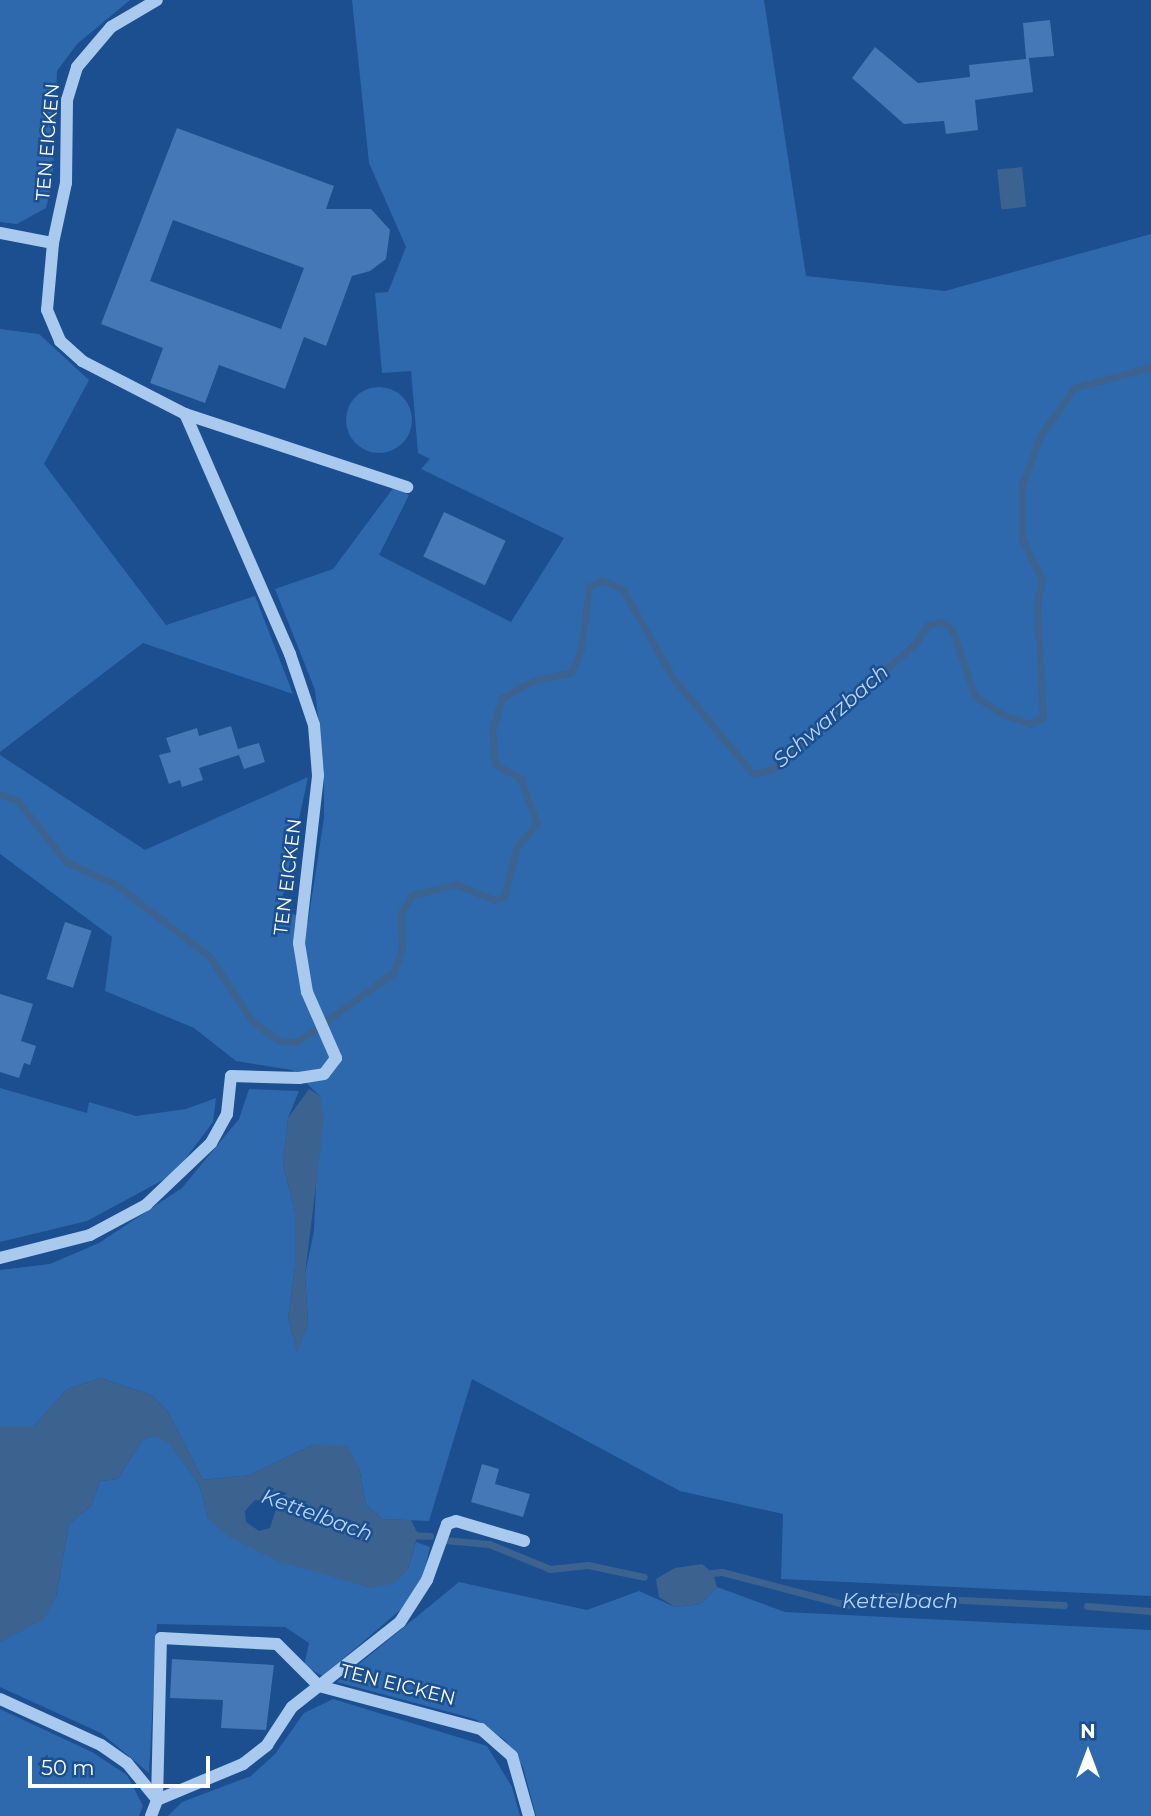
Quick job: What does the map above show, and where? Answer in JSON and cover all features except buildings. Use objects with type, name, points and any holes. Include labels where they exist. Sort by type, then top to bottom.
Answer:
[{"type":"lane","name":"TEN EICKEN","points":[[157,0],[111,27],[86,53],[71,81],[66,183],[53,243],[47,310],[60,341],[82,361],[185,414],[407,487]]},
{"type":"lane","points":[[0,233],[53,243]]},
{"type":"lane","name":"TEN EICKEN","points":[[0,1258],[90,1235],[146,1205],[211,1143],[227,1114],[231,1076],[299,1078],[324,1074],[336,1058],[307,992],[299,943],[316,804],[314,725],[290,654],[185,414]]},
{"type":"lane","points":[[151,1816],[157,1800],[161,1638],[277,1644],[319,1686],[400,1622],[427,1580],[447,1524],[456,1521],[524,1541]]},
{"type":"lane","name":"TEN EICKEN","points":[[157,1800],[243,1764],[267,1745],[292,1707],[319,1686],[481,1729],[512,1756],[529,1816]]},
{"type":"lane","points":[[0,1699],[101,1745],[127,1763],[157,1800]]},
{"type":"shaded area","points":[[0,0],[130,0],[77,44],[57,71],[53,179],[46,208],[17,224],[0,222]]},
{"type":"shaded area","points":[[352,0],[764,0],[806,276],[945,291],[1151,234],[1151,1596],[781,1579],[783,1514],[680,1491],[472,1379],[429,1521],[383,1519],[366,1505],[359,1468],[314,1444],[250,1475],[203,1480],[168,1412],[151,1395],[101,1378],[67,1389],[34,1426],[0,1426],[0,1270],[50,1264],[99,1243],[182,1188],[239,1119],[249,1089],[299,1091],[288,1118],[283,1165],[295,1211],[295,1268],[288,1318],[297,1352],[308,1323],[305,1274],[314,1231],[320,1096],[292,1070],[236,1061],[194,1028],[105,991],[112,937],[0,854],[0,755],[145,850],[308,777],[277,923],[290,912],[308,922],[324,818],[324,771],[315,690],[275,589],[333,569],[394,487],[409,495],[379,555],[511,622],[564,538],[421,469],[430,459],[418,453],[411,371],[382,373],[375,293],[388,292],[406,247],[369,163]]},
{"type":"shaded area","points":[[0,329],[39,334],[89,380],[44,464],[166,625],[255,596],[293,694],[143,643],[0,752]]},
{"type":"shaded area","points":[[372,387],[386,387],[398,392],[407,401],[412,420],[410,433],[403,444],[386,453],[372,453],[360,448],[351,439],[346,427],[346,413],[351,401],[360,392]]},
{"type":"shaded area","points":[[0,1088],[87,1113],[89,1102],[136,1116],[186,1109],[216,1098],[213,1122],[174,1174],[87,1221],[0,1242]]},
{"type":"shaded area","points":[[154,1436],[168,1441],[199,1484],[208,1518],[342,1578],[372,1588],[408,1569],[416,1542],[430,1547],[423,1576],[405,1606],[323,1676],[304,1666],[309,1643],[285,1627],[157,1624],[149,1773],[101,1733],[0,1687],[0,1642],[43,1619],[56,1597],[69,1524],[91,1506],[100,1481],[118,1479],[142,1440]]},
{"type":"shaded area","points":[[459,1582],[587,1610],[639,1591],[675,1607],[701,1604],[717,1587],[785,1612],[1151,1630],[1151,1816],[536,1816],[523,1767],[505,1740],[475,1719],[337,1682]]},
{"type":"shaded area","points":[[333,1699],[487,1746],[512,1787],[520,1816],[168,1816],[182,1802],[251,1776],[275,1754],[304,1713]]},
{"type":"shaded area","points":[[0,1709],[92,1752],[127,1775],[143,1806],[139,1816],[0,1816]]},
{"type":"water","points":[[1022,167],[1026,207],[1001,209],[997,170]]},
{"type":"water","points":[[309,1089],[320,1096],[324,1120],[305,1274],[308,1323],[297,1353],[288,1318],[295,1268],[295,1211],[283,1165],[288,1118]]},
{"type":"water","points":[[101,1378],[151,1395],[168,1412],[203,1480],[250,1475],[314,1444],[348,1446],[359,1468],[366,1505],[383,1519],[411,1520],[418,1534],[408,1569],[395,1583],[372,1588],[277,1561],[229,1537],[208,1518],[199,1484],[168,1442],[154,1436],[142,1440],[118,1479],[100,1481],[91,1506],[69,1524],[56,1597],[44,1619],[0,1642],[0,1426],[34,1426],[67,1389]],"holes":[[[255,1500],[269,1502],[276,1509],[270,1528],[259,1531],[246,1522],[245,1511]]]},
{"type":"water","points":[[702,1564],[713,1573],[717,1587],[701,1604],[675,1607],[659,1597],[656,1579],[675,1568]]},
{"type":"waterway","name":"Schwarzbach","points":[[0,794],[18,801],[66,862],[115,884],[209,956],[252,1021],[280,1041],[297,1042],[393,973],[402,948],[401,913],[412,895],[456,884],[494,900],[504,897],[516,848],[537,823],[520,778],[495,764],[492,729],[502,698],[534,680],[571,673],[581,650],[589,587],[602,580],[623,590],[673,678],[753,774],[771,770],[915,644],[928,625],[942,622],[953,631],[974,695],[1004,715],[1030,724],[1043,717],[1037,605],[1042,580],[1022,538],[1022,486],[1040,436],[1074,388],[1151,367]]},
{"type":"waterway","name":"Kettelbach","points":[[410,1535],[430,1536]]},
{"type":"waterway","name":"Kettelbach","points":[[444,1540],[489,1544],[550,1569],[588,1565],[644,1577]]},
{"type":"waterway","name":"Kettelbach","points":[[703,1574],[722,1572],[847,1605],[884,1596],[1064,1605]]},
{"type":"waterway","name":"Kettelbach","points":[[1087,1606],[1151,1611]]}]
